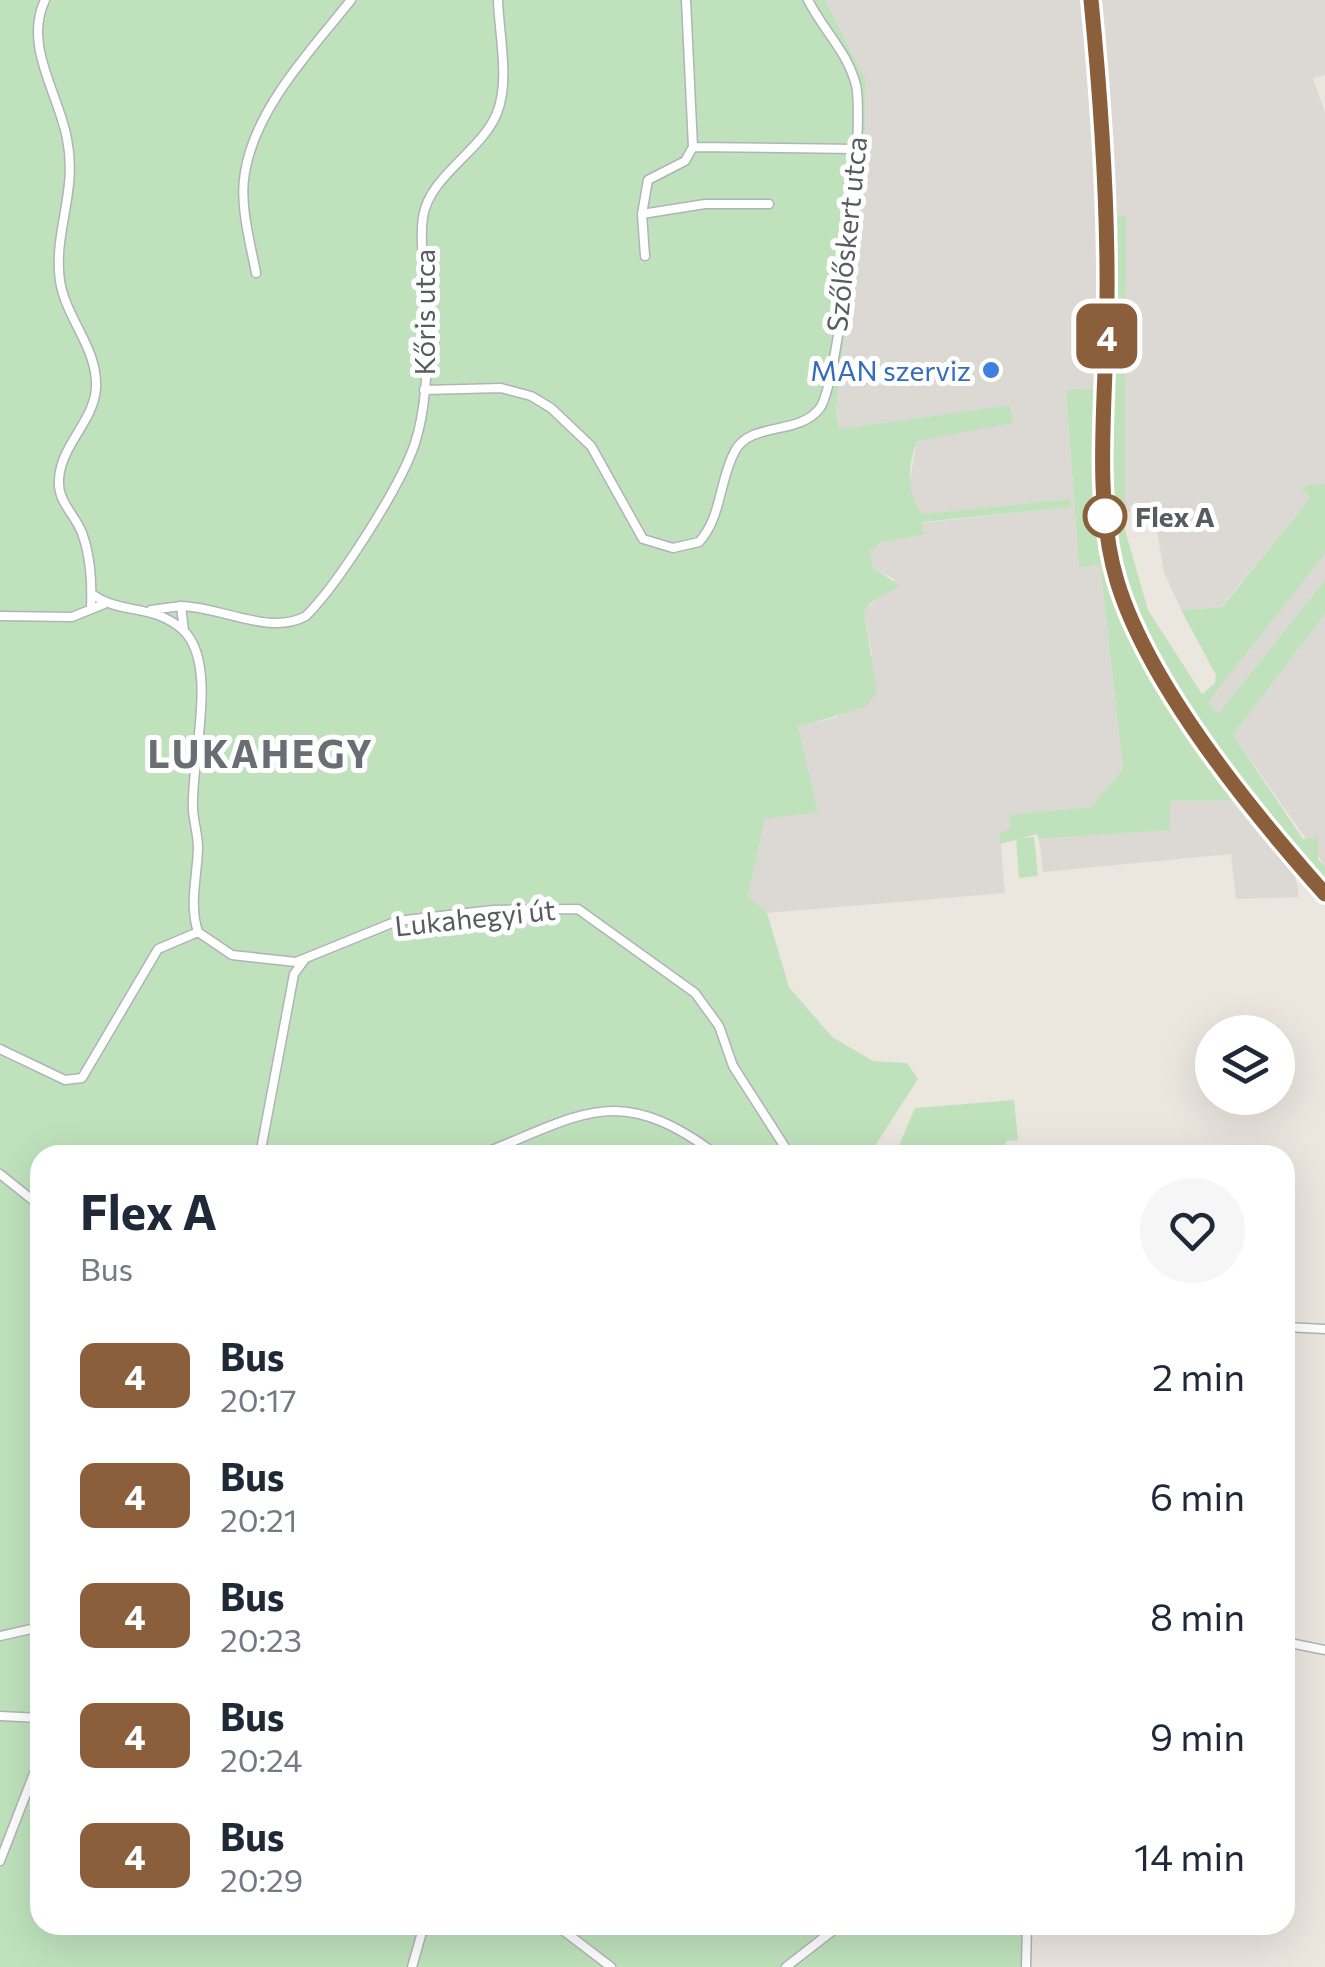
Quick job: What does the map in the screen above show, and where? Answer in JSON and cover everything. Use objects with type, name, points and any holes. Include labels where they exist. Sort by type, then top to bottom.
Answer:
[{"type":"main road","points":[[1091,0],[1108,233],[1105,492],[1113,566],[1129,616],[1164,679],[1244,796],[1325,894]]},
{"type":"street","points":[[44,0],[38,16],[40,48],[68,140],[71,183],[60,240],[60,283],[92,358],[96,383],[92,405],[66,453],[58,484],[61,498],[83,536],[91,608]]},
{"type":"street","points":[[256,272],[247,229],[244,172],[280,88],[351,0]]},
{"type":"street","name":"Kőris utca","points":[[181,606],[231,612],[270,625],[292,624],[306,616],[399,478],[415,446],[424,390],[428,324],[423,215],[446,179],[486,138],[497,114],[502,88],[498,0]]},
{"type":"street","points":[[645,256],[642,214],[648,180],[685,161],[693,147],[686,0]]},
{"type":"street","name":"Szőlőskert utca","points":[[424,390],[493,387],[541,402],[591,446],[643,538],[662,547],[694,546],[712,522],[736,448],[754,436],[807,421],[827,396],[848,272],[859,104],[842,48],[808,0]]},
{"type":"street","points":[[693,147],[857,149]]},
{"type":"street","points":[[642,214],[705,204],[769,204]]},
{"type":"street","points":[[92,594],[104,604]]},
{"type":"street","points":[[0,616],[72,617],[104,604],[151,610],[181,606],[184,631],[194,648],[201,679],[193,813],[198,845],[192,910],[198,932],[167,943],[150,958],[82,1078],[65,1080],[0,1049]]},
{"type":"street","points":[[151,610],[184,631]]},
{"type":"street","name":"Lukahegyi út","points":[[198,932],[232,955],[286,961],[305,959],[397,922],[493,910],[578,908],[695,993],[719,1026],[734,1066],[784,1145]]},
{"type":"street","points":[[262,1145],[294,974],[305,959]]},
{"type":"street","points":[[286,961],[294,974]]},
{"type":"street","points":[[507,1145],[609,1108],[660,1120],[701,1145]]},
{"type":"street","points":[[0,1174],[30,1198]]},
{"type":"street","points":[[1295,1328],[1325,1329]]},
{"type":"street","points":[[0,1636],[30,1629]]},
{"type":"street","points":[[1295,1644],[1325,1650]]},
{"type":"street","points":[[0,1716],[30,1718]]},
{"type":"street","points":[[0,1861],[30,1784]]},
{"type":"street","points":[[412,1967],[421,1935]]},
{"type":"street","points":[[569,1935],[611,1967]]},
{"type":"street","points":[[786,1967],[827,1935]]},
{"type":"street","points":[[1026,1967],[1027,1935]]},
{"type":"shaded area","points":[[825,0],[1325,0],[1325,75],[1313,78],[1325,113],[1325,483],[1302,487],[1310,498],[1221,607],[1181,610],[1164,572],[1153,509],[1130,506],[1130,512],[1122,513],[1123,391],[1066,390],[1079,566],[1100,565],[1123,769],[1091,807],[1010,815],[1011,828],[1000,834],[1005,893],[767,913],[748,896],[765,818],[818,811],[797,727],[837,717],[872,654],[864,612],[895,580],[874,568],[870,552],[881,542],[923,535],[922,523],[1070,507],[1069,499],[923,514],[911,500],[909,485],[917,440],[1012,423],[1010,405],[839,429],[836,411],[851,284],[863,224],[866,80]]},
{"type":"shaded area","points":[[1325,554],[1325,580],[1217,715],[1207,702]]},
{"type":"shaded area","points":[[1325,614],[1325,866],[1233,735]]},
{"type":"shaded area","points":[[1244,800],[1293,864],[1299,897],[1236,899],[1231,854],[1043,872],[1039,839],[1169,830],[1170,801]]},
{"type":"green space","points":[[0,0],[825,0],[866,80],[863,224],[851,284],[836,411],[839,429],[1010,405],[1013,423],[917,441],[910,479],[917,506],[923,514],[1070,499],[1071,507],[923,522],[923,535],[881,542],[870,552],[874,568],[900,586],[872,602],[864,612],[877,692],[866,707],[798,727],[818,812],[765,819],[748,896],[767,913],[789,987],[832,1037],[873,1061],[907,1063],[918,1079],[875,1145],[30,1145],[30,1935],[1025,1935],[1024,1967],[0,1967]]},
{"type":"green space","points":[[1126,216],[1125,530],[1148,610],[1202,694],[1215,683],[1216,675],[1181,610],[1222,607],[1310,498],[1301,487],[1325,483],[1325,554],[1208,702],[1218,714],[1325,580],[1325,614],[1233,735],[1303,839],[1318,837],[1318,859],[1325,866],[1325,896],[1244,800],[1170,801],[1170,830],[1039,839],[1037,834],[1000,844],[1000,833],[1011,828],[1009,815],[1091,807],[1123,769],[1100,565],[1079,567],[1066,390],[1103,388],[1096,218]]},
{"type":"green space","points":[[1034,837],[1038,876],[1019,878],[1016,839]]},
{"type":"green space","points":[[1014,1100],[1018,1140],[1006,1141],[1006,1145],[899,1145],[915,1108]]},
{"type":"bus line","name":"4","points":[[1091,0],[1108,233],[1105,503],[1113,566],[1129,616],[1164,679],[1244,796],[1325,894]]},
{"type":"place","name":"MAN szerviz","points":[[991,370]]},
{"type":"place","name":"Flex A","points":[[1105,516]]},
{"type":"district","name":"LUKAHEGY","points":[[261,752]]}]
